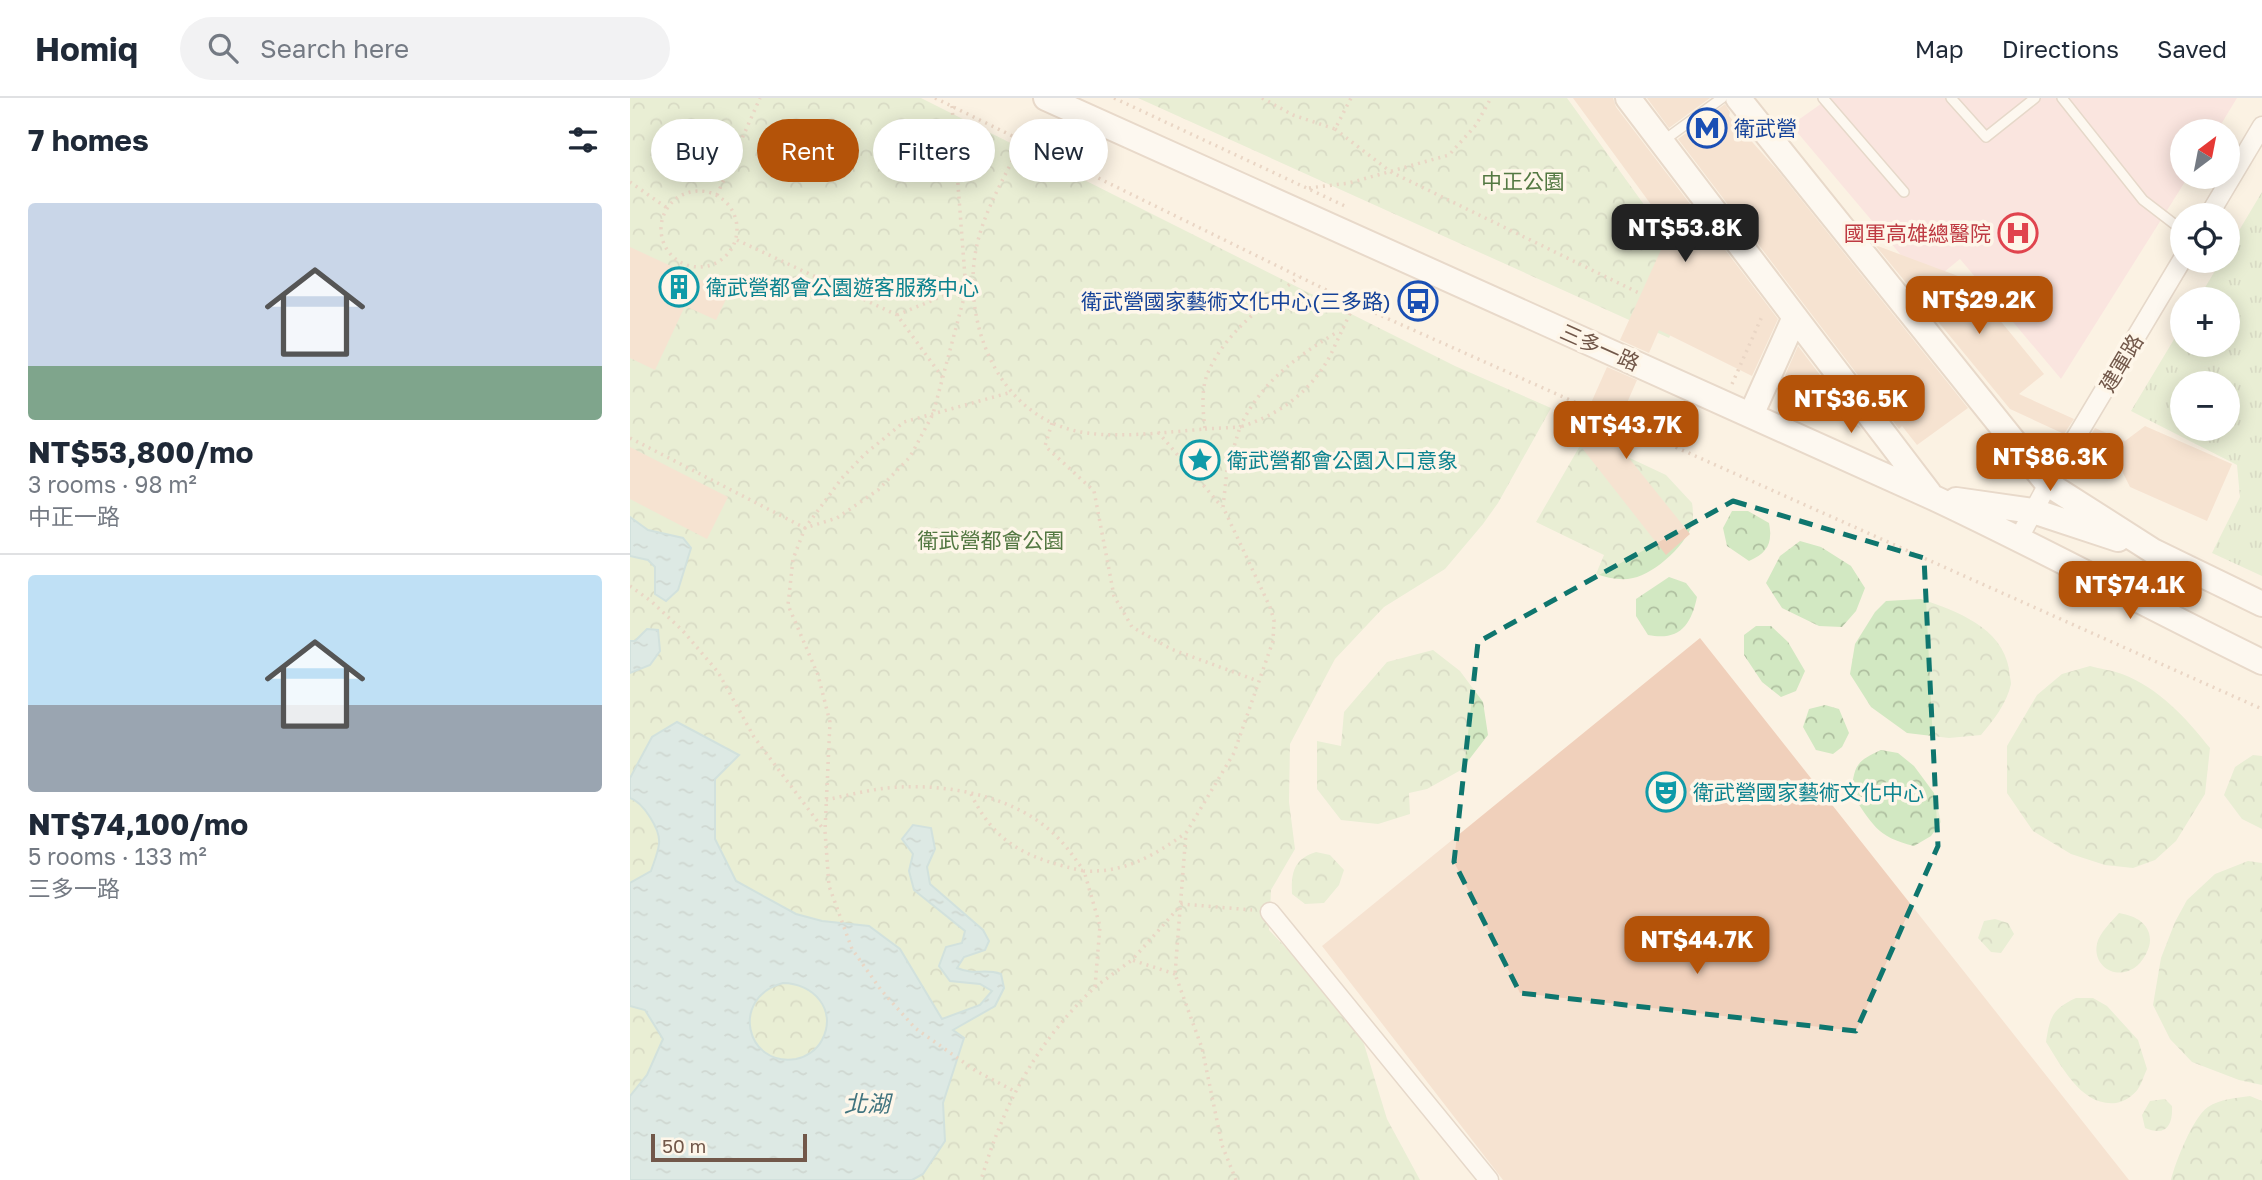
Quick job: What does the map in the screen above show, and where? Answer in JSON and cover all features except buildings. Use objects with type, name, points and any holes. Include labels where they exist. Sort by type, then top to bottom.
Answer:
[{"type":"street","name":"三多一路","points":[[1046,98],[1931,496],[2262,662]]},
{"type":"street","points":[[1628,98],[1931,496],[2034,511],[2153,551]]},
{"type":"street","points":[[1738,98],[2048,484],[2153,551],[2262,604]]},
{"type":"street","points":[[2216,203],[2261,131]]},
{"type":"street","name":"建軍路","points":[[2019,538],[2048,484],[2174,273]]},
{"type":"street","points":[[1751,415],[1795,317]]},
{"type":"street","points":[[1270,912],[1489,1180]]},
{"type":"lane","points":[[1662,142],[1721,98]]},
{"type":"lane","points":[[1823,98],[1904,192]]},
{"type":"lane","points":[[1951,98],[1986,137],[2035,98]]},
{"type":"lane","points":[[2062,98],[2143,200],[2170,221]]},
{"type":"path","points":[[717,195],[760,98]]},
{"type":"path","points":[[935,98],[1009,135]]},
{"type":"path","points":[[1262,98],[1293,115],[1335,130],[1391,172],[1641,294]]},
{"type":"path","points":[[1335,130],[1351,98]]},
{"type":"path","points":[[1308,188],[1349,183],[1449,155],[1476,125],[1491,98]]},
{"type":"path","points":[[630,438],[805,528],[837,518],[878,489],[910,457],[933,414],[966,290],[952,106]]},
{"type":"path","points":[[1009,170],[979,240],[974,271],[975,307],[983,343],[995,370],[1012,392],[1033,412],[1052,423],[1093,433],[1158,432],[1240,427],[1272,416],[1305,389],[1328,359],[1355,304]]},
{"type":"path","points":[[630,182],[667,208]]},
{"type":"path","points":[[1104,182],[1355,304],[2262,709]]},
{"type":"path","points":[[706,191],[717,195],[732,209],[736,219],[737,240],[731,252],[709,267],[696,268],[683,264],[672,257],[664,246],[660,233],[667,208],[684,193],[706,191]]},
{"type":"path","points":[[737,240],[897,314],[943,379]]},
{"type":"path","points":[[1205,429],[1203,406],[1207,376],[1221,352],[1241,325],[1299,277]]},
{"type":"path","points":[[897,314],[960,289]]},
{"type":"path","points":[[1731,385],[1767,306]]},
{"type":"path","points":[[1223,508],[1227,470],[1240,427],[1255,399],[1286,366],[1340,331]]},
{"type":"path","points":[[1012,392],[904,422],[865,454],[842,478],[805,528],[793,559],[788,605],[818,675],[830,722],[825,800],[829,886],[852,949],[881,990],[915,1028],[976,1071],[1016,1092]]},
{"type":"path","points":[[1052,423],[1045,446],[1094,491],[1114,596],[1132,627],[1171,649],[1258,681]]},
{"type":"path","points":[[971,794],[981,814],[1004,841],[1036,858],[1084,871],[1104,872],[1135,864],[1154,855],[1186,833],[1234,753],[1273,641],[1274,620],[1223,508],[1158,432]]},
{"type":"path","points":[[630,586],[682,631],[718,672],[754,737],[825,831]]},
{"type":"path","points":[[825,800],[879,789],[909,787],[971,794],[1012,807],[1052,831],[1084,871],[1100,926],[1095,987]]},
{"type":"path","points":[[1186,833],[1175,974],[1202,1048],[1222,1145],[1236,1180]]},
{"type":"path","points":[[1182,904],[1270,912]]},
{"type":"path","points":[[981,1180],[994,1136],[1049,1036],[1095,987],[1132,960],[1182,904]]},
{"type":"path","points":[[1132,960],[1175,974]]},
{"type":"highlighted area","points":[[1733,501],[1924,558],[1938,846],[1856,1031],[1520,993],[1454,862],[1478,642]]},
{"type":"shaded area","name":"國軍高雄總醫院","points":[[1822,98],[2237,98],[2224,119],[2170,119],[2170,189],[2180,189],[2061,379],[1960,259],[1927,286],[1791,125],[1825,101]]},
{"type":"green space","name":"衛武營都會公園","points":[[630,98],[921,98],[963,119],[873,119],[873,182],[995,182],[995,135],[1009,142],[1009,182],[1088,182],[1455,366],[1551,408],[1498,503],[1483,524],[1445,569],[1384,607],[1335,659],[1290,744],[1289,802],[1295,849],[1271,890],[1269,930],[1343,1008],[1364,1044],[1387,1119],[1420,1180],[630,1180]]},
{"type":"green space","name":"中正公園","points":[[1138,98],[1567,98],[1671,242],[1694,286],[1669,338]]},
{"type":"green space","points":[[2262,192],[2262,576],[2212,553],[2240,497],[2237,465],[2190,441],[2240,441],[2240,371],[2170,371],[2170,431],[2131,411],[2170,346],[2170,357],[2240,357],[2240,287],[2205,287],[2214,273],[2240,273],[2240,229]]},
{"type":"green space","points":[[1585,437],[1666,475],[1692,503],[1693,520],[1685,538],[1661,564],[1642,575],[1619,579],[1596,574],[1604,555],[1536,522]]},
{"type":"green space","points":[[1732,511],[1748,511],[1769,523],[1770,537],[1767,547],[1749,561],[1727,546],[1723,528]]},
{"type":"green space","points":[[1800,541],[1821,547],[1851,566],[1865,588],[1856,611],[1842,627],[1819,626],[1782,608],[1766,583],[1780,556]]},
{"type":"green space","points":[[1669,577],[1686,583],[1697,597],[1691,616],[1676,633],[1668,636],[1648,635],[1636,616],[1636,599]]},
{"type":"green space","points":[[1921,599],[1976,623],[1997,642],[2005,654],[2011,682],[2009,691],[1999,711],[1981,735],[1949,738],[1907,733],[1871,707],[1850,674],[1855,644],[1875,612],[1886,601]]},
{"type":"green space","points":[[1756,626],[1771,626],[1788,642],[1805,671],[1796,691],[1781,697],[1762,682],[1744,655],[1744,635]]},
{"type":"green space","points":[[1433,650],[1460,671],[1483,702],[1488,735],[1461,770],[1427,789],[1409,793],[1410,814],[1378,824],[1341,820],[1317,789],[1317,741],[1341,746],[1344,712],[1387,662]]},
{"type":"green space","points":[[2090,666],[2114,671],[2148,687],[2181,715],[2210,748],[2205,794],[2176,841],[2155,860],[2133,868],[2105,865],[2071,854],[2033,831],[2007,793],[2007,746],[2037,695],[2062,674]]},
{"type":"green space","points":[[1825,705],[1839,709],[1849,733],[1842,747],[1833,754],[1816,750],[1803,727],[1809,709]]},
{"type":"green space","points":[[1881,750],[1898,753],[1914,766],[1934,793],[1941,822],[1931,836],[1914,846],[1883,833],[1870,821],[1851,793],[1854,776],[1861,761]]},
{"type":"green space","points":[[2253,755],[2262,756],[2262,829],[2242,819],[2224,795],[2235,767]]},
{"type":"green space","points":[[1316,852],[1330,855],[1344,870],[1339,885],[1324,903],[1305,904],[1292,894],[1293,873],[1303,858]]},
{"type":"green space","points":[[2248,861],[2262,863],[2262,1085],[2239,1080],[2192,1062],[2170,1039],[2153,1005],[2161,958],[2187,900],[2215,874]]},
{"type":"green space","points":[[2119,913],[2141,921],[2149,933],[2150,944],[2139,964],[2130,970],[2113,972],[2100,962],[2097,944],[2106,927]]},
{"type":"green space","points":[[1995,919],[2008,923],[2014,934],[2001,953],[1991,952],[1978,938],[1984,921]]},
{"type":"green space","points":[[2076,998],[2093,998],[2107,1006],[2138,1040],[2147,1069],[2138,1089],[2122,1101],[2104,1103],[2083,1092],[2066,1073],[2046,1042],[2049,1026],[2057,1010]]},
{"type":"green space","points":[[2250,1096],[2262,1101],[2262,1180],[2171,1180],[2185,1141],[2202,1112],[2218,1102]]},
{"type":"green space","points":[[2165,1099],[2172,1106],[2167,1128],[2158,1131],[2145,1128],[2142,1115],[2150,1101]]},
{"type":"water","points":[[630,517],[648,530],[683,538],[691,548],[678,590],[666,601],[655,594],[655,567],[648,560],[630,556]]},
{"type":"water","points":[[647,629],[658,630],[660,651],[650,665],[630,673],[630,641],[635,641]]},
{"type":"water","name":"北湖","points":[[677,722],[739,755],[715,779],[715,839],[736,881],[796,914],[822,921],[869,926],[900,949],[942,1019],[980,1005],[992,991],[980,984],[950,981],[939,966],[946,947],[962,943],[965,931],[914,890],[909,871],[913,854],[902,839],[913,825],[931,828],[935,849],[927,867],[930,884],[983,930],[989,941],[985,950],[964,957],[957,968],[1001,974],[1004,988],[995,1006],[953,1030],[964,1038],[943,1103],[945,1141],[923,1174],[912,1180],[630,1180],[630,1096],[647,1075],[663,1039],[645,1010],[630,1006],[630,883],[651,871],[659,838],[650,817],[630,798],[630,778],[652,737]],"holes":[[[783,983],[794,984],[813,993],[820,1000],[827,1018],[826,1029],[820,1044],[807,1055],[796,1059],[779,1059],[765,1052],[755,1042],[750,1029],[750,1015],[755,1002],[766,991]]]},
{"type":"place","name":"衛武營","points":[[1707,128]]},
{"type":"place","name":"國軍高雄總醫院","points":[[2018,233]]},
{"type":"place","name":"衛武營都會公園遊客服務中心","points":[[679,287]]},
{"type":"place","name":"衛武營國家藝術文化中心(三多路)","points":[[1418,301]]},
{"type":"place","name":"衛武營都會公園入口意象","points":[[1200,460]]},
{"type":"place","name":"衛武營國家藝術文化中心","points":[[1666,792]]}]
